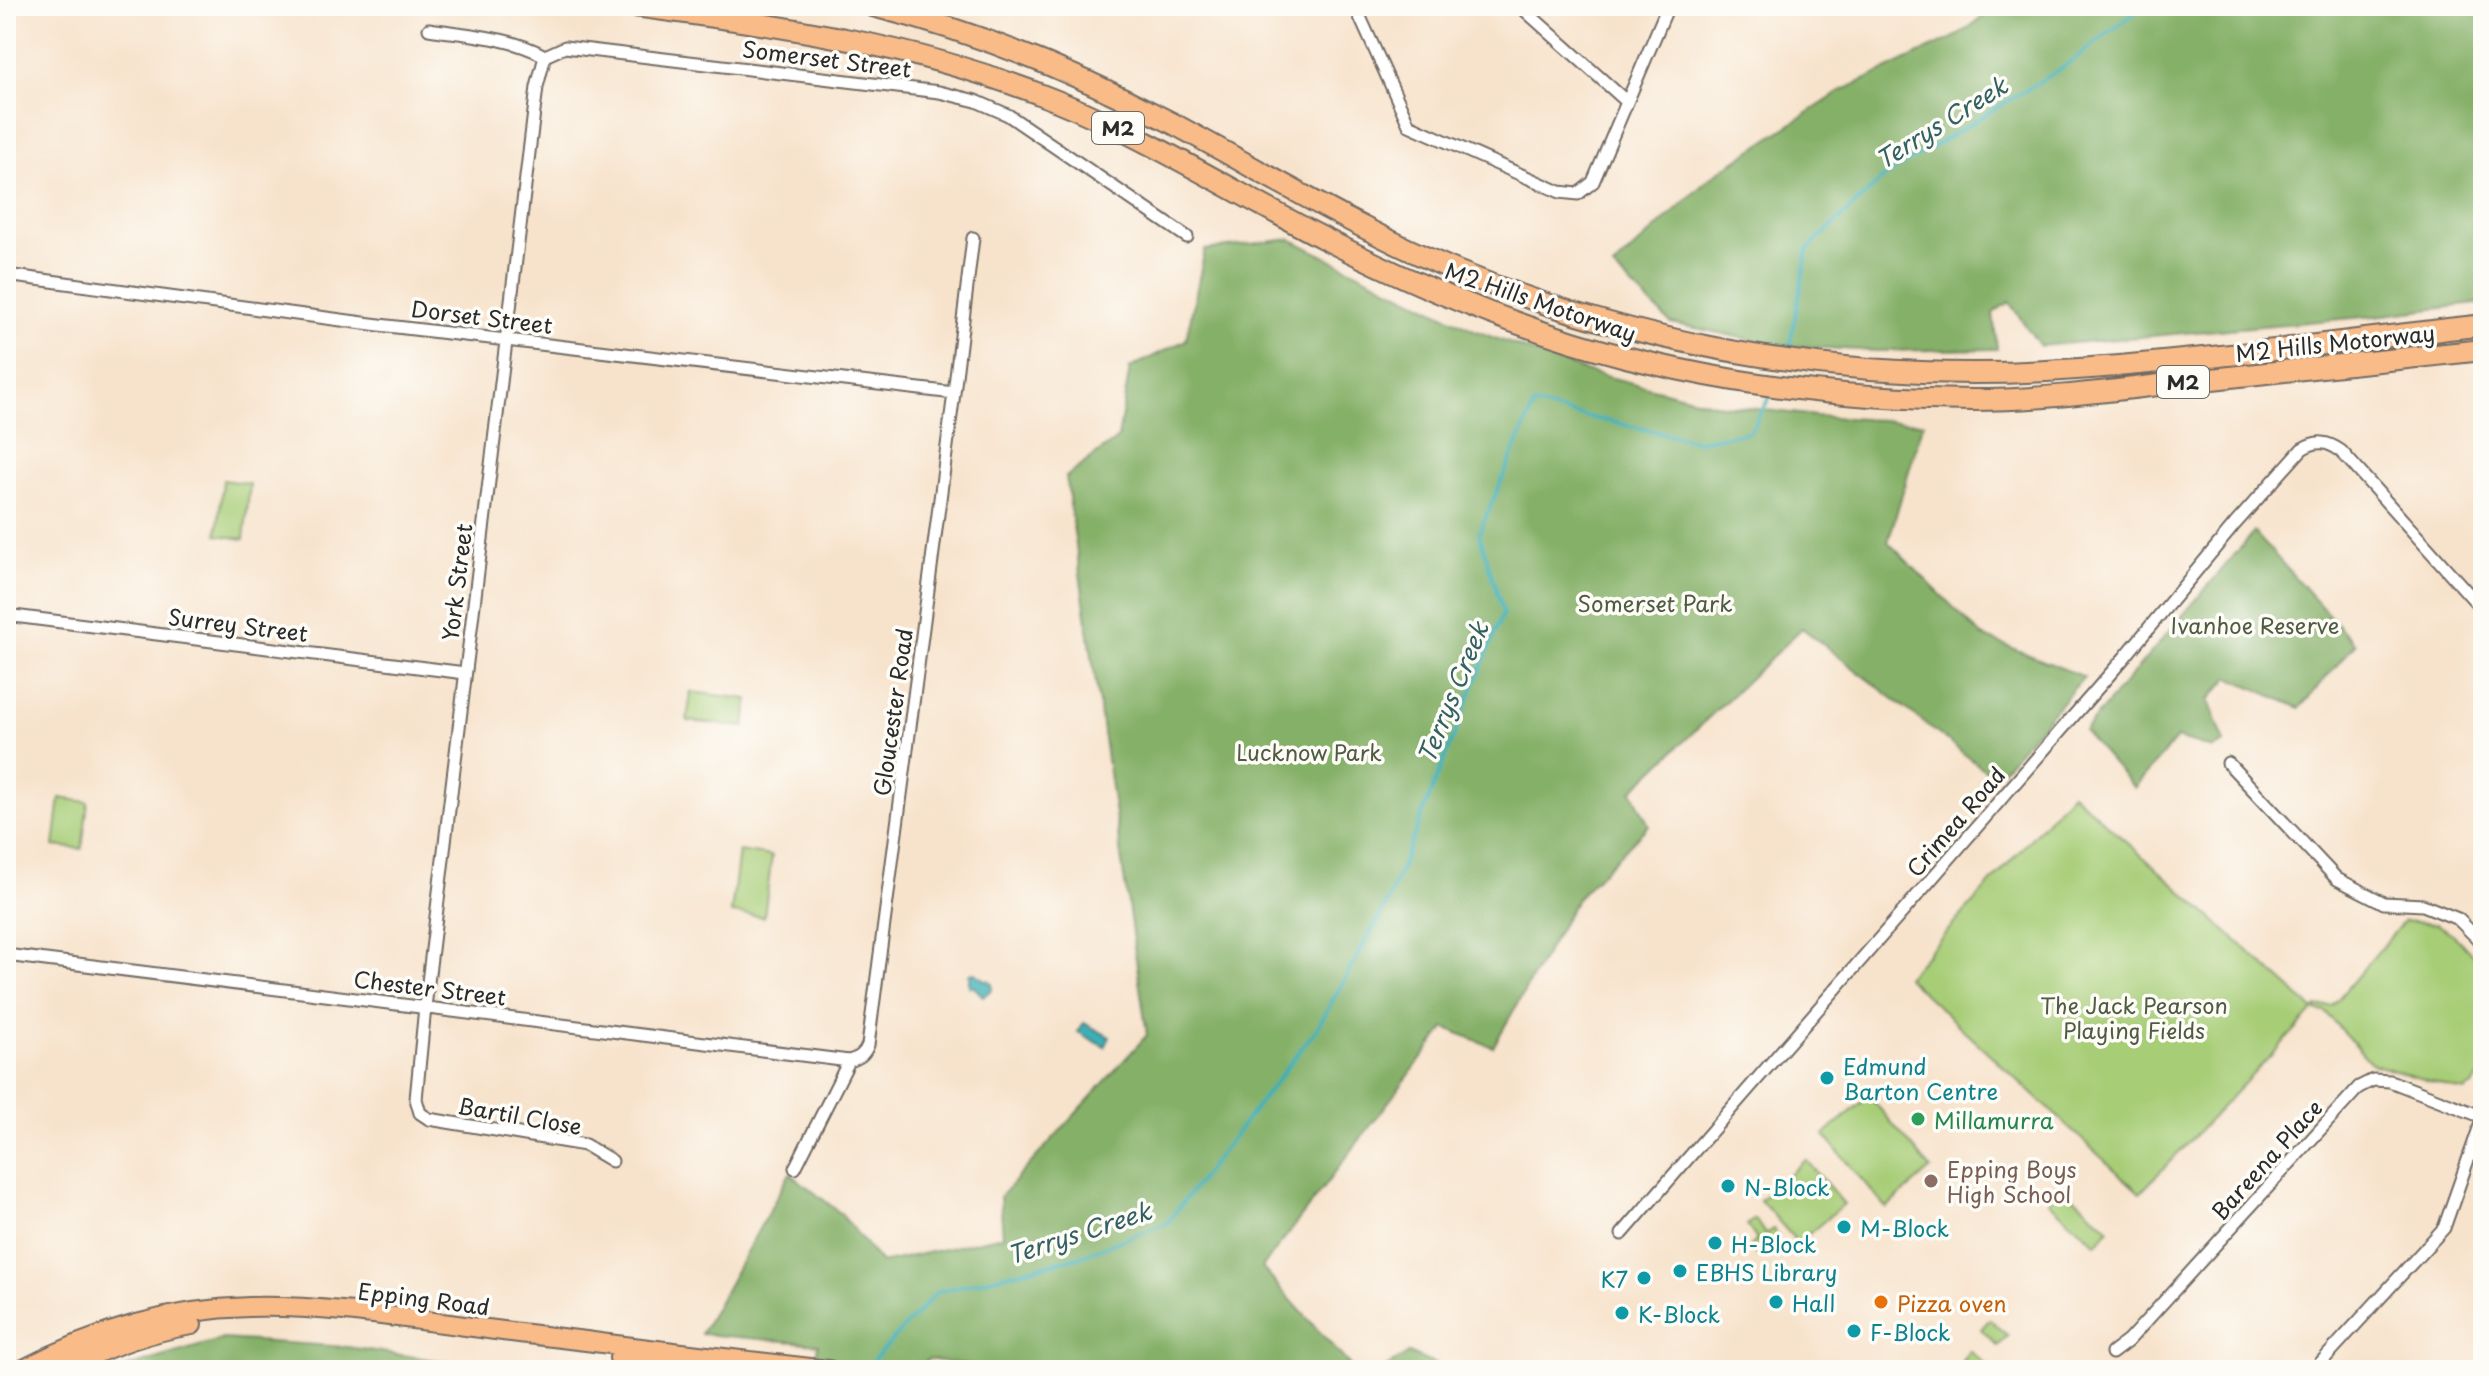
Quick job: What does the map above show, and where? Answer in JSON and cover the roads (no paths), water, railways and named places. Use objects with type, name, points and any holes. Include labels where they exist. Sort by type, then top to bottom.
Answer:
[{"type":"highway","name":"M2 Hills Motorway","points":[[634,6],[862,41],[923,55],[991,76],[1056,100],[1164,150],[1320,236],[1453,298],[1571,341],[1656,365],[1749,382],[1881,397],[1978,400],[2059,395],[2483,350]]},
{"type":"highway","name":"M2 Hills Motorway","points":[[873,6],[981,38],[1096,85],[1321,206],[1462,273],[1580,316],[1662,338],[1769,358],[1882,369],[2060,370],[2483,325]]},
{"type":"main road","name":"Epping Road","points":[[22,1370],[89,1339],[161,1317],[249,1307],[376,1315],[829,1370]]},
{"type":"main road","name":"Epping Road","points":[[62,1370],[97,1353],[169,1329],[228,1320],[274,1319],[355,1325],[715,1370]]},
{"type":"street","points":[[1355,6],[1409,125],[1560,192],[1578,194],[1593,182],[1668,6]]},
{"type":"street","points":[[1520,6],[1626,101]]},
{"type":"street","points":[[429,29],[508,42],[545,56]]},
{"type":"street","name":"Somerset Street","points":[[545,56],[565,47],[939,92],[976,101],[1008,115],[1187,237]]},
{"type":"street","name":"York Street","points":[[420,1113],[416,1099],[425,1007],[505,340],[537,87],[545,56]]},
{"type":"street","name":"Gloucester Road","points":[[795,1168],[849,1061],[865,1053],[868,1045],[973,238]]},
{"type":"street","name":"Dorset Street","points":[[6,275],[297,315],[954,393]]},
{"type":"street","name":"Crimea Road","points":[[1622,1234],[2302,449],[2321,442],[2332,444],[2341,451],[2483,610]]},
{"type":"street","name":"Surrey Street","points":[[6,615],[465,673]]},
{"type":"street","points":[[2228,763],[2337,879],[2384,903],[2423,905],[2458,919],[2483,944]]},
{"type":"street","name":"Chester Street","points":[[6,955],[849,1061]]},
{"type":"street","name":"Bareena Place","points":[[2112,1353],[2128,1341],[2359,1087],[2373,1080],[2390,1081],[2483,1117]]},
{"type":"street","name":"Bartil Close","points":[[420,1113],[429,1119],[585,1145],[612,1161]]},
{"type":"street","points":[[2314,1370],[2444,1228],[2483,1117]]},
{"type":"water","points":[[975,973],[992,983],[992,990],[983,996],[974,987],[969,987],[969,974]]},
{"type":"water","points":[[1084,1023],[1110,1037],[1105,1047],[1078,1032]]},
{"type":"waterway","name":"Terrys Creek","points":[[1788,354],[1808,249],[1885,176],[2062,68],[2144,6]]},
{"type":"waterway","name":"Terrys Creek","points":[[867,1370],[937,1292],[1078,1257],[1167,1223],[1318,1027],[1387,903],[1503,613],[1479,533],[1534,405],[1698,441],[1750,432],[1773,391]]},
{"type":"place","name":"Edmund Barton Centre","points":[[1827,1078]]},
{"type":"place","name":"Millamurra","points":[[1918,1119]]},
{"type":"place","name":"Epping Boys High School","points":[[1931,1181]]},
{"type":"place","name":"N-Block","points":[[1728,1186]]},
{"type":"place","name":"M-Block","points":[[1844,1227]]},
{"type":"place","name":"H-Block","points":[[1715,1243]]},
{"type":"place","name":"EBHS Library","points":[[1680,1271]]},
{"type":"place","name":"K7","points":[[1644,1278]]},
{"type":"place","name":"Hall","points":[[1776,1302]]},
{"type":"place","name":"Pizza oven","points":[[1881,1302]]},
{"type":"place","name":"K-Block","points":[[1622,1313]]},
{"type":"place","name":"F-Block","points":[[1854,1331]]},
{"type":"park label","name":"Somerset Park","points":[[1655,602]]},
{"type":"park label","name":"Ivanhoe Reserve","points":[[2255,624]]},
{"type":"park label","name":"Lucknow Park","points":[[1309,751]]},
{"type":"park label","name":"The Jack Pearson Playing Fields","points":[[2134,1016]]}]
